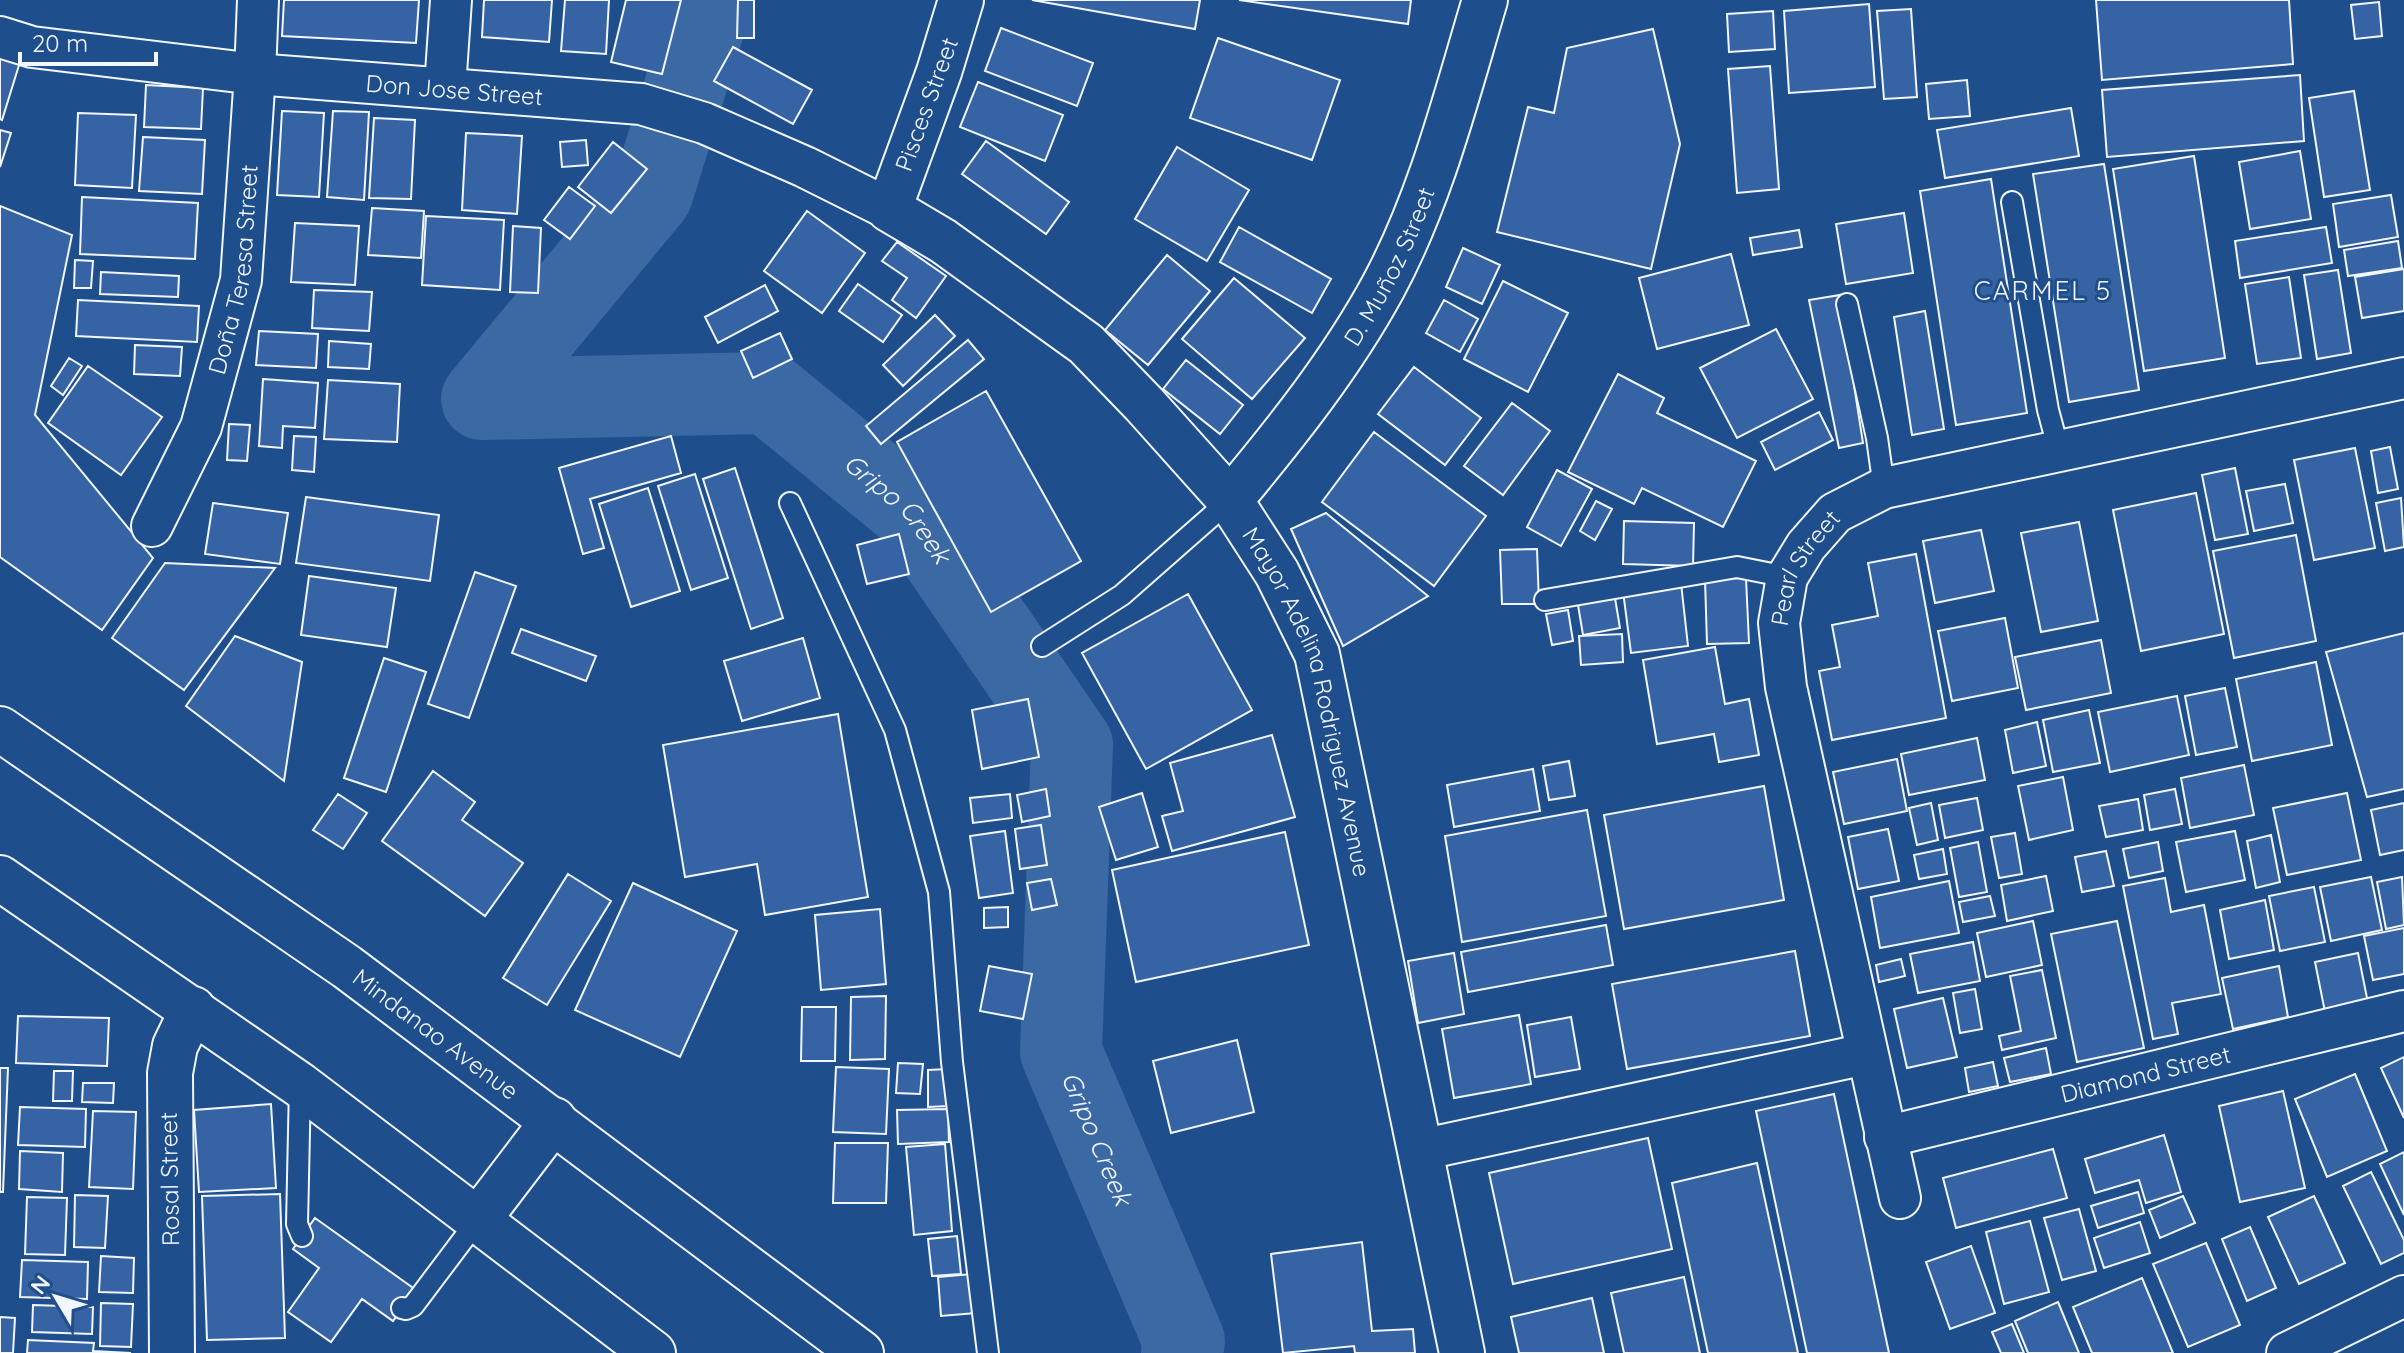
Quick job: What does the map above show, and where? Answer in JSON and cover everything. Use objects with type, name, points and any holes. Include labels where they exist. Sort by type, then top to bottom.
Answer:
[{"type":"street","name":"Doña Teresa Street","points":[[152,526],[201,427],[241,280],[258,0]]},
{"type":"street","points":[[445,88],[451,0]]},
{"type":"street","name":"Pisces Street","points":[[889,209],[939,72],[961,0]]},
{"type":"street","name":"D. Muñoz Street","points":[[1230,500],[1331,372],[1383,286],[1427,188],[1485,0]]},
{"type":"street","name":"Don Jose Street","points":[[0,37],[32,47],[255,74],[641,104],[687,118],[805,167],[889,209]]},
{"type":"street","name":"Mayor Adelina Rodriguez Avenue","points":[[889,209],[943,241],[1086,344],[1230,500],[1277,573],[1317,654],[1462,1353]]},
{"type":"street","name":"Pearl Street","points":[[1900,1198],[1786,687],[1779,623],[1787,577],[1806,546],[1835,513],[1884,488],[2404,378]]},
{"type":"street","name":"Mindanao Avenue","points":[[0,729],[347,967],[861,1353]]},
{"type":"street","points":[[0,878],[300,1085],[653,1353]]},
{"type":"street","name":"Rosal Street","points":[[172,1353],[170,1073],[175,1046],[193,1009]]},
{"type":"street","name":"Diamond Street","points":[[1885,1137],[2404,1011]]},
{"type":"street","points":[[1420,1150],[1866,1054]]},
{"type":"street","points":[[477,1221],[554,1120]]},
{"type":"street","points":[[2287,1353],[2404,1296]]},
{"type":"lane","points":[[2012,202],[2048,410],[2059,451]]},
{"type":"lane","points":[[1847,304],[1877,438],[1884,488]]},
{"type":"lane","points":[[1042,646],[1122,595],[1230,500]]},
{"type":"lane","points":[[790,503],[895,730],[939,892],[952,1062],[988,1353]]},
{"type":"lane","points":[[1545,600],[1737,567],[1787,577]]},
{"type":"lane","points":[[300,1085],[297,1224],[302,1236]]},
{"type":"lane","points":[[402,1308],[413,1306],[477,1221]]},
{"type":"building","points":[[284,0],[419,0],[416,43],[282,36]]},
{"type":"building","points":[[484,0],[552,0],[549,42],[482,37]]},
{"type":"building","points":[[565,0],[609,0],[606,54],[561,51]]},
{"type":"building","points":[[626,0],[681,0],[662,74],[611,62]]},
{"type":"building","points":[[738,0],[754,0],[754,38],[737,38]]},
{"type":"building","points":[[1032,0],[1200,0],[1195,29]]},
{"type":"building","points":[[1239,0],[1411,0],[1408,24]]},
{"type":"building","points":[[2096,0],[2289,0],[2293,64],[2102,80]]},
{"type":"building","points":[[2379,2],[2382,36],[2355,39],[2351,5]]},
{"type":"building","points":[[1869,4],[1875,87],[1789,93],[1784,11]]},
{"type":"building","points":[[1911,9],[1917,97],[1884,99],[1877,11]]},
{"type":"building","points":[[1773,11],[1775,49],[1729,52],[1727,14]]},
{"type":"building","points":[[1001,28],[1093,63],[1077,106],[985,71]]},
{"type":"building","points":[[1653,29],[1680,144],[1651,269],[1497,232],[1528,107],[1554,113],[1567,48]]},
{"type":"building","points":[[1218,38],[1340,80],[1312,160],[1190,118]]},
{"type":"building","points":[[733,47],[812,90],[793,124],[714,81]]},
{"type":"building","points":[[0,56],[20,62],[2,120],[0,119]]},
{"type":"building","points":[[1770,66],[1779,189],[1737,193],[1728,69]]},
{"type":"building","points":[[2300,75],[2304,141],[2107,157],[2102,90]]},
{"type":"building","points":[[1967,80],[1970,116],[1929,119],[1926,84]]},
{"type":"building","points":[[978,82],[1063,115],[1045,161],[960,127]]},
{"type":"building","points":[[146,85],[203,88],[201,129],[144,127]]},
{"type":"building","points":[[2354,91],[2370,190],[2324,197],[2309,98]]},
{"type":"building","points":[[2071,108],[2079,156],[1945,178],[1937,130]]},
{"type":"building","points":[[282,111],[324,113],[319,197],[277,195]]},
{"type":"building","points":[[333,111],[369,112],[364,200],[327,197]]},
{"type":"building","points":[[78,113],[136,115],[132,188],[75,185]]},
{"type":"building","points":[[374,118],[415,120],[411,199],[369,198]]},
{"type":"building","points":[[0,130],[11,133],[0,167]]},
{"type":"building","points":[[466,133],[522,136],[517,214],[462,210]]},
{"type":"building","points":[[143,137],[205,140],[202,194],[139,191]]},
{"type":"building","points":[[586,140],[588,165],[562,167],[560,142]]},
{"type":"building","points":[[986,141],[1069,202],[1046,234],[962,174]]},
{"type":"building","points":[[613,142],[647,169],[611,213],[578,187]]},
{"type":"building","points":[[1177,147],[1249,190],[1207,261],[1135,219]]},
{"type":"building","points":[[2300,151],[2311,219],[2250,229],[2239,162]]},
{"type":"building","points":[[2194,156],[2225,358],[2144,371],[2113,169]]},
{"type":"building","points":[[2104,164],[2139,390],[2069,402],[2033,174]]},
{"type":"building","points":[[1991,179],[2027,413],[1956,425],[1920,191]]},
{"type":"building","points":[[569,187],[595,206],[570,239],[544,220]]},
{"type":"building","points":[[2391,195],[2398,237],[2339,247],[2333,204]]},
{"type":"building","points":[[82,197],[198,203],[195,259],[80,254]]},
{"type":"building","points":[[0,206],[72,235],[35,415],[153,558],[102,630],[0,557]]},
{"type":"building","points":[[372,208],[424,211],[421,258],[368,255]]},
{"type":"building","points":[[807,211],[865,253],[822,313],[764,271]]},
{"type":"building","points":[[1904,213],[1913,273],[1846,284],[1836,224]]},
{"type":"building","points":[[426,216],[504,220],[500,290],[422,285]]},
{"type":"building","points":[[295,223],[359,226],[355,285],[291,282]]},
{"type":"building","points":[[513,226],[541,228],[538,293],[510,292]]},
{"type":"building","points":[[1239,227],[1331,279],[1312,313],[1220,262]]},
{"type":"building","points":[[2326,227],[2332,263],[2240,278],[2235,241]]},
{"type":"building","points":[[1799,230],[1802,247],[1753,255],[1750,238]]},
{"type":"building","points":[[2398,241],[2402,268],[2348,276],[2344,250]]},
{"type":"building","points":[[897,242],[946,276],[916,318],[892,300],[907,278],[882,261]]},
{"type":"building","points":[[1463,248],[1500,265],[1482,304],[1446,287]]},
{"type":"building","points":[[1731,254],[1749,325],[1657,349],[1639,278]]},
{"type":"building","points":[[1167,255],[1210,291],[1148,365],[1105,330]]},
{"type":"building","points":[[75,260],[93,261],[91,288],[74,288]]},
{"type":"building","points":[[2404,269],[2404,311],[2362,318],[2355,277]]},
{"type":"building","points":[[2338,270],[2351,353],[2317,359],[2304,275]]},
{"type":"building","points":[[101,272],[179,276],[178,297],[100,294]]},
{"type":"building","points":[[2289,277],[2301,358],[2257,364],[2245,284]]},
{"type":"building","points":[[1234,278],[1305,338],[1252,399],[1182,339]]},
{"type":"building","points":[[1503,281],[1568,313],[1528,392],[1464,359]]},
{"type":"building","points":[[858,284],[902,315],[883,342],[839,311]]},
{"type":"building","points":[[765,285],[778,311],[718,343],[705,317]]},
{"type":"building","points":[[314,290],[372,292],[369,331],[312,328]]},
{"type":"building","points":[[1840,295],[1863,443],[1839,448],[1809,300]]},
{"type":"building","points":[[78,300],[199,306],[197,342],[76,336]]},
{"type":"building","points":[[1444,300],[1478,319],[1460,352],[1426,333]]},
{"type":"building","points":[[1925,311],[1944,429],[1912,435],[1894,317]]},
{"type":"building","points":[[935,315],[955,336],[903,386],[883,365]]},
{"type":"building","points":[[1776,329],[1813,399],[1737,438],[1700,368]]},
{"type":"building","points":[[259,331],[318,334],[316,368],[256,365]]},
{"type":"building","points":[[780,333],[792,359],[753,378],[741,351]]},
{"type":"building","points":[[968,340],[984,359],[881,444],[866,426]]},
{"type":"building","points":[[329,341],[371,344],[369,369],[328,367]]},
{"type":"building","points":[[135,345],[182,347],[180,376],[134,374]]},
{"type":"building","points":[[69,358],[82,366],[63,395],[51,386]]},
{"type":"building","points":[[1186,360],[1243,405],[1220,434],[1163,389]]},
{"type":"building","points":[[88,366],[162,417],[121,475],[48,423]]},
{"type":"building","points":[[1414,367],[1481,418],[1445,465],[1378,414]]},
{"type":"building","points":[[1618,374],[1664,398],[1657,413],[1756,461],[1723,527],[1642,488],[1634,504],[1568,472]]},
{"type":"building","points":[[263,379],[318,383],[315,428],[283,426],[282,448],[259,446]]},
{"type":"building","points":[[328,380],[400,384],[397,442],[324,439]]},
{"type":"building","points":[[986,391],[1081,561],[991,612],[897,442]]},
{"type":"building","points":[[1512,403],[1550,431],[1503,495],[1464,466]]},
{"type":"building","points":[[1819,412],[1833,440],[1775,470],[1761,442]]},
{"type":"building","points":[[229,424],[250,425],[247,461],[227,460]]},
{"type":"building","points":[[1374,432],[1486,516],[1434,586],[1322,502]]},
{"type":"building","points":[[294,436],[316,437],[314,472],[292,470]]},
{"type":"building","points":[[671,436],[681,473],[590,499],[604,548],[583,554],[559,468]]},
{"type":"building","points":[[2390,447],[2398,489],[2378,493],[2371,451]]},
{"type":"building","points":[[2355,448],[2375,548],[2314,560],[2294,460]]},
{"type":"building","points":[[735,468],[783,618],[751,629],[703,479]]},
{"type":"building","points":[[2235,468],[2248,534],[2215,540],[2202,475]]},
{"type":"building","points":[[1557,470],[1592,489],[1561,546],[1527,527]]},
{"type":"building","points":[[695,474],[728,578],[691,590],[658,486]]},
{"type":"building","points":[[2285,484],[2293,523],[2254,531],[2246,491]]},
{"type":"building","points":[[648,488],[680,591],[631,607],[599,504]]},
{"type":"building","points":[[2196,493],[2224,634],[2141,651],[2113,510]]},
{"type":"building","points":[[306,497],[439,515],[430,581],[296,563]]},
{"type":"building","points":[[2401,498],[2404,547],[2385,551],[2376,503]]},
{"type":"building","points":[[1596,501],[1612,509],[1595,540],[1580,531]]},
{"type":"building","points":[[213,503],[288,513],[280,564],[205,554]]},
{"type":"building","points":[[1326,513],[1428,596],[1343,646],[1291,529]]},
{"type":"building","points":[[1624,521],[1694,523],[1693,566],[1623,564]]},
{"type":"building","points":[[2079,522],[2098,621],[2041,632],[2021,533]]},
{"type":"building","points":[[1981,530],[1994,591],[1935,603],[1923,541]]},
{"type":"building","points":[[899,534],[909,574],[867,584],[857,545]]},
{"type":"building","points":[[2296,535],[2316,641],[2234,658],[2213,551]]},
{"type":"building","points":[[1537,549],[1539,604],[1502,604],[1500,550]]},
{"type":"building","points":[[1916,554],[1946,718],[1832,740],[1819,671],[1840,667],[1832,625],[1878,616],[1868,563]]},
{"type":"building","points":[[165,563],[275,568],[184,690],[112,638]]},
{"type":"building","points":[[475,572],[516,586],[469,718],[428,704]]},
{"type":"building","points":[[309,576],[396,588],[387,647],[301,635]]},
{"type":"building","points":[[1746,578],[1749,643],[1707,644],[1705,579]]},
{"type":"building","points":[[1681,583],[1688,646],[1631,653],[1623,591]]},
{"type":"building","points":[[1614,592],[1620,628],[1583,635],[1577,599]]},
{"type":"building","points":[[1188,594],[1252,710],[1146,769],[1082,653]]},
{"type":"building","points":[[1568,610],[1573,641],[1552,645],[1546,614]]},
{"type":"building","points":[[2005,618],[2018,688],[1952,701],[1938,631]]},
{"type":"building","points":[[521,629],[596,656],[586,681],[512,653]]},
{"type":"building","points":[[2404,633],[2404,789],[2367,797],[2326,652]]},
{"type":"building","points":[[1622,634],[1623,662],[1581,665],[1579,636]]},
{"type":"building","points":[[235,636],[302,662],[284,781],[186,706]]},
{"type":"building","points":[[803,638],[820,698],[742,721],[724,661]]},
{"type":"building","points":[[2101,640],[2111,693],[2026,710],[2015,657]]},
{"type":"building","points":[[1715,647],[1725,704],[1749,699],[1759,755],[1719,762],[1714,734],[1657,744],[1643,660]]},
{"type":"building","points":[[384,658],[426,672],[386,792],[344,778]]},
{"type":"building","points":[[2316,662],[2332,745],[2252,761],[2236,679]]},
{"type":"building","points":[[2225,688],[2237,747],[2196,755],[2185,696]]},
{"type":"building","points":[[2177,696],[2189,755],[2110,772],[2098,712]]},
{"type":"building","points":[[1028,699],[1039,757],[982,769],[972,710]]},
{"type":"building","points":[[2089,710],[2100,763],[2053,772],[2043,720]]},
{"type":"building","points":[[838,714],[868,897],[765,915],[757,864],[685,877],[663,745]]},
{"type":"building","points":[[2037,722],[2046,766],[2013,773],[2005,730]]},
{"type":"building","points":[[1272,735],[1295,817],[1172,851],[1162,816],[1183,811],[1170,763]]},
{"type":"building","points":[[1977,738],[1985,780],[1909,795],[1901,754]]},
{"type":"building","points":[[1897,759],[1907,811],[1844,824],[1833,772]]},
{"type":"building","points":[[1569,761],[1575,796],[1549,800],[1543,766]]},
{"type":"building","points":[[2244,765],[2254,815],[2190,828],[2181,778]]},
{"type":"building","points":[[1533,769],[1540,811],[1454,827],[1447,785]]},
{"type":"building","points":[[433,771],[475,802],[462,820],[523,863],[485,916],[382,841]]},
{"type":"building","points":[[2063,777],[2073,830],[2029,840],[2018,786]]},
{"type":"building","points":[[1764,786],[1784,900],[1624,929],[1604,815]]},
{"type":"building","points":[[1046,789],[1050,816],[1022,822],[1017,795]]},
{"type":"building","points":[[2175,789],[2182,824],[2150,830],[2144,795]]},
{"type":"building","points":[[1142,793],[1158,847],[1116,860],[1099,807]]},
{"type":"building","points":[[2347,793],[2361,860],[2287,875],[2273,808]]},
{"type":"building","points":[[338,794],[367,813],[343,849],[313,830]]},
{"type":"building","points":[[1010,794],[1012,818],[973,823],[970,798]]},
{"type":"building","points":[[1977,798],[1983,830],[1945,838],[1939,805]]},
{"type":"building","points":[[2138,799],[2143,830],[2106,837],[2099,806]]},
{"type":"building","points":[[1931,803],[1938,840],[1917,845],[1909,808]]},
{"type":"building","points":[[2404,803],[2404,850],[2380,855],[2371,810]]},
{"type":"building","points":[[1587,810],[1606,916],[1462,942],[1445,836]]},
{"type":"building","points":[[1041,825],[1047,865],[1020,869],[1015,829]]},
{"type":"building","points":[[1888,829],[1899,881],[1858,889],[1848,837]]},
{"type":"building","points":[[1005,831],[1013,893],[979,898],[970,836]]},
{"type":"building","points":[[2235,831],[2245,880],[2186,892],[2176,842]]},
{"type":"building","points":[[1285,832],[1309,945],[1136,982],[1112,870]]},
{"type":"building","points":[[2015,833],[2022,874],[1999,878],[1991,837]]},
{"type":"building","points":[[2271,835],[2280,882],[2256,888],[2247,841]]},
{"type":"building","points":[[1978,842],[1987,892],[1959,897],[1950,848]]},
{"type":"building","points":[[2158,842],[2163,871],[2129,878],[2123,849]]},
{"type":"building","points":[[1943,849],[1947,874],[1919,879],[1914,855]]},
{"type":"building","points":[[2106,851],[2114,886],[2082,892],[2075,857]]},
{"type":"building","points":[[568,874],[611,901],[547,1005],[503,978]]},
{"type":"building","points":[[2046,876],[2053,911],[2007,921],[2001,885]]},
{"type":"building","points":[[2371,877],[2382,930],[2331,941],[2320,887]]},
{"type":"building","points":[[2402,877],[2404,925],[2386,929],[2377,882]]},
{"type":"building","points":[[2165,878],[2171,912],[2204,905],[2221,994],[2172,1003],[2178,1034],[2153,1039],[2123,886]]},
{"type":"building","points":[[1051,879],[1057,905],[1032,910],[1027,883]]},
{"type":"building","points":[[1949,881],[1959,933],[1880,948],[1871,897]]},
{"type":"building","points":[[633,883],[737,931],[680,1057],[575,1010]]},
{"type":"building","points":[[2314,887],[2325,942],[2280,951],[2269,896]]},
{"type":"building","points":[[1990,896],[1995,916],[1963,922],[1959,902]]},
{"type":"building","points":[[2265,900],[2274,950],[2229,959],[2220,910]]},
{"type":"building","points":[[1008,907],[1008,927],[984,928],[984,908]]},
{"type":"building","points":[[880,909],[886,984],[821,990],[815,915]]},
{"type":"building","points":[[2033,921],[2042,965],[1986,977],[1977,933]]},
{"type":"building","points":[[2117,921],[2144,1048],[2077,1062],[2051,934]]},
{"type":"building","points":[[1606,925],[1613,965],[1468,992],[1461,952]]},
{"type":"building","points":[[2404,928],[2404,974],[2373,980],[2364,936]]},
{"type":"building","points":[[1973,942],[1980,981],[1918,993],[1910,954]]},
{"type":"building","points":[[1795,951],[1810,1036],[1627,1069],[1612,984]]},
{"type":"building","points":[[1454,953],[1464,1014],[1418,1023],[1408,961]]},
{"type":"building","points":[[2358,953],[2368,1003],[2325,1012],[2315,962]]},
{"type":"building","points":[[1901,959],[1905,976],[1879,982],[1876,965]]},
{"type":"building","points":[[989,966],[1032,974],[1023,1019],[980,1011]]},
{"type":"building","points":[[2279,966],[2288,1017],[2233,1029],[2222,978]]},
{"type":"building","points":[[2042,970],[2056,1038],[2002,1050],[1999,1036],[2021,1031],[2010,976]]},
{"type":"building","points":[[1975,989],[1982,1029],[1960,1033],[1953,993]]},
{"type":"building","points":[[886,996],[885,1059],[850,1060],[851,997]]},
{"type":"building","points":[[1943,998],[1957,1057],[1907,1068],[1894,1009]]},
{"type":"building","points":[[802,1007],[836,1007],[835,1061],[801,1061]]},
{"type":"building","points":[[1519,1015],[1531,1084],[1454,1098],[1442,1029]]},
{"type":"building","points":[[18,1016],[109,1018],[107,1066],[16,1063]]},
{"type":"building","points":[[1571,1017],[1580,1069],[1535,1077],[1527,1025]]},
{"type":"building","points":[[1237,1040],[1254,1112],[1171,1133],[1153,1061]]},
{"type":"building","points":[[2046,1048],[2051,1074],[2010,1082],[2004,1058]]},
{"type":"building","points":[[2404,1057],[2404,1118],[2381,1068]]},
{"type":"building","points":[[1993,1062],[1998,1086],[1969,1092],[1965,1068]]},
{"type":"building","points":[[898,1063],[923,1064],[920,1094],[896,1093]]},
{"type":"building","points":[[836,1067],[889,1069],[886,1134],[833,1132]]},
{"type":"building","points":[[0,1068],[8,1068],[3,1192],[0,1192]]},
{"type":"building","points":[[948,1069],[948,1106],[928,1107],[928,1070]]},
{"type":"building","points":[[54,1071],[73,1071],[72,1101],[53,1101]]},
{"type":"building","points":[[2355,1074],[2387,1151],[2327,1177],[2295,1099]]},
{"type":"building","points":[[83,1083],[114,1083],[113,1103],[82,1102]]},
{"type":"building","points":[[2283,1091],[2305,1188],[2240,1202],[2219,1106]]},
{"type":"building","points":[[1834,1094],[1889,1353],[1807,1353],[1756,1111]]},
{"type":"building","points":[[271,1104],[276,1188],[199,1192],[194,1110]]},
{"type":"building","points":[[20,1107],[86,1109],[85,1147],[18,1145]]},
{"type":"building","points":[[948,1109],[949,1142],[898,1144],[897,1110]]},
{"type":"building","points":[[93,1111],[136,1112],[133,1189],[89,1187]]},
{"type":"building","points":[[2164,1135],[2181,1192],[2146,1203],[2139,1180],[2095,1193],[2085,1159]]},
{"type":"building","points":[[1648,1138],[1672,1249],[1513,1284],[1489,1173]]},
{"type":"building","points":[[835,1143],[888,1143],[886,1203],[833,1203]]},
{"type":"building","points":[[945,1144],[952,1231],[914,1235],[906,1147]]},
{"type":"building","points":[[2053,1149],[2067,1198],[1956,1228],[1943,1178]]},
{"type":"building","points":[[20,1151],[63,1153],[62,1192],[19,1189]]},
{"type":"building","points":[[2404,1152],[2404,1215],[2380,1164]]},
{"type":"building","points":[[1757,1163],[1798,1353],[1708,1353],[1672,1183]]},
{"type":"building","points":[[2371,1172],[2404,1240],[2404,1253],[2381,1264],[2343,1186]]},
{"type":"building","points":[[2138,1192],[2144,1213],[2098,1228],[2091,1206]]},
{"type":"building","points":[[280,1194],[285,1338],[207,1340],[202,1196]]},
{"type":"building","points":[[75,1195],[108,1196],[105,1248],[74,1247]]},
{"type":"building","points":[[2183,1196],[2195,1223],[2160,1238],[2149,1210]]},
{"type":"building","points":[[2314,1196],[2345,1263],[2299,1284],[2268,1217]]},
{"type":"building","points":[[27,1197],[67,1198],[65,1255],[25,1254]]},
{"type":"building","points":[[2079,1209],[2096,1271],[2062,1280],[2044,1218]]},
{"type":"building","points":[[315,1218],[416,1290],[393,1321],[362,1299],[331,1342],[288,1312],[319,1268],[293,1249]]},
{"type":"building","points":[[2030,1221],[2049,1292],[2004,1304],[1986,1232]]},
{"type":"building","points":[[2140,1222],[2150,1253],[2104,1268],[2094,1238]]},
{"type":"building","points":[[2250,1227],[2276,1288],[2247,1301],[2222,1239]]},
{"type":"building","points":[[957,1236],[961,1274],[932,1276],[928,1239]]},
{"type":"building","points":[[1362,1242],[1372,1331],[1413,1329],[1415,1353],[1355,1353],[1354,1346],[1283,1353],[1271,1254]]},
{"type":"building","points":[[2206,1243],[2240,1325],[2188,1347],[2153,1264]]},
{"type":"building","points":[[1971,1246],[1995,1313],[1950,1329],[1926,1262]]},
{"type":"building","points":[[101,1256],[134,1258],[133,1293],[99,1292]]},
{"type":"building","points":[[22,1260],[88,1262],[87,1299],[20,1297]]},
{"type":"building","points":[[972,1274],[976,1313],[941,1316],[938,1277]]},
{"type":"building","points":[[1684,1277],[1700,1353],[1624,1353],[1611,1293]]},
{"type":"building","points":[[2142,1278],[2173,1353],[2092,1353],[2073,1307]]},
{"type":"building","points":[[1592,1298],[1604,1353],[1519,1353],[1511,1317]]},
{"type":"building","points":[[2058,1302],[2079,1353],[2028,1353],[2015,1321]]},
{"type":"building","points":[[101,1303],[133,1304],[131,1347],[100,1346]]},
{"type":"building","points":[[33,1305],[93,1307],[92,1334],[32,1332]]},
{"type":"building","points":[[0,1317],[15,1318],[13,1353],[0,1353]]},
{"type":"building","points":[[2012,1324],[2024,1353],[2001,1353],[1992,1332]]},
{"type":"building","points":[[28,1340],[94,1343],[93,1351],[131,1353],[27,1353]]},
{"type":"waterway","name":"Gripo Creek","points":[[712,0],[652,194],[482,399],[768,393],[911,510],[1072,745],[1061,1052],[1184,1341],[1182,1353]]},
{"type":"district","name":"CARMEL 5","points":[[2043,290]]}]
